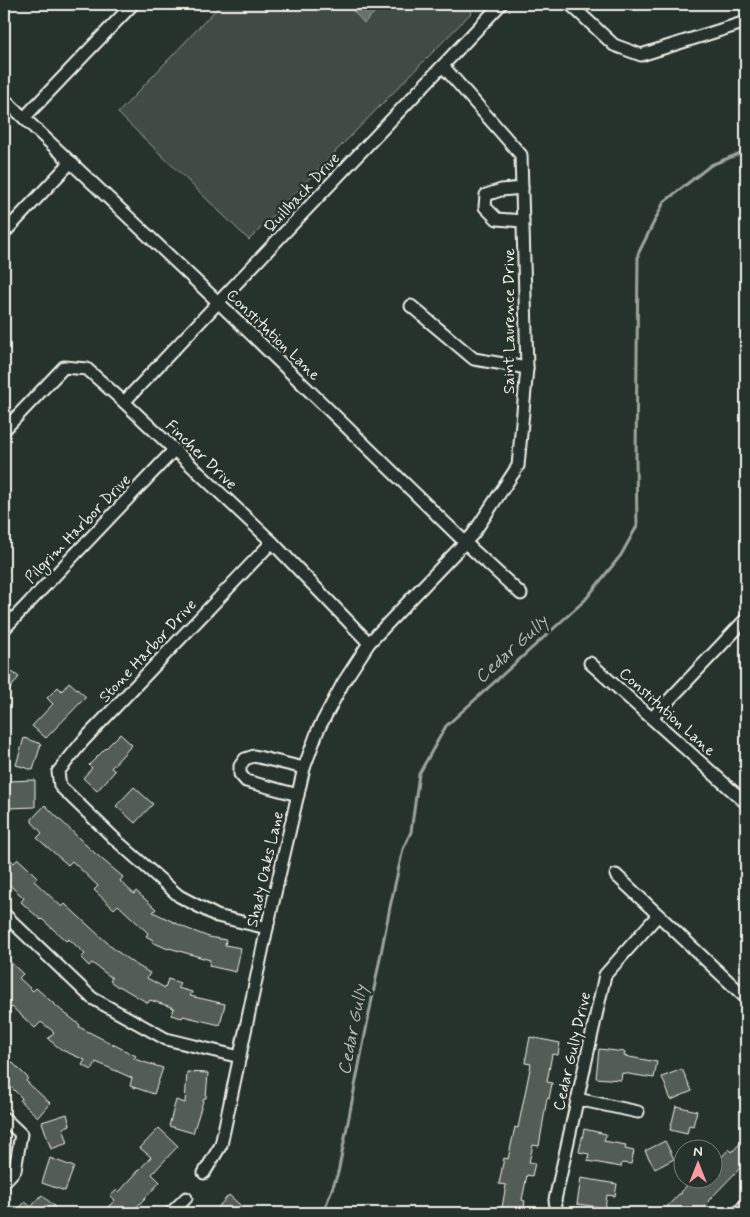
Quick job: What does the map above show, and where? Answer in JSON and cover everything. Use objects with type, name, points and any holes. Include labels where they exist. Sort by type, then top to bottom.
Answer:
[{"type":"street","points":[[24,118],[133,4]]},
{"type":"street","name":"Quillback Drive","points":[[124,402],[501,4]]},
{"type":"street","points":[[570,4],[614,45],[642,55],[746,22]]},
{"type":"street","name":"Saint Laurence Drive","points":[[412,598],[473,534],[518,466],[527,368],[521,155],[442,66]]},
{"type":"street","name":"Constitution Lane","points":[[4,99],[521,594]]},
{"type":"street","points":[[4,233],[71,162]]},
{"type":"street","points":[[522,188],[501,190],[486,195],[485,207],[497,219],[523,221]]},
{"type":"street","points":[[411,306],[474,359],[527,368]]},
{"type":"street","name":"Fincher Drive","points":[[4,430],[64,367],[87,369],[272,542],[369,643]]},
{"type":"street","name":"Pilgrim Harbor Drive","points":[[4,629],[174,450]]},
{"type":"street","name":"Stone Harbor Drive","points":[[267,928],[217,916],[179,896],[118,842],[60,786],[58,772],[83,742],[272,542]]},
{"type":"street","name":"Shady Oaks Lane","points":[[204,1173],[221,1145],[267,928],[304,768],[318,730],[338,691],[369,643],[412,598]]},
{"type":"street","points":[[652,718],[746,620]]},
{"type":"street","name":"Constitution Lane","points":[[590,663],[746,803]]},
{"type":"street","points":[[298,796],[246,781],[240,774],[240,766],[245,759],[254,756],[304,768]]},
{"type":"street","points":[[616,875],[746,998]]},
{"type":"street","points":[[4,914],[92,998],[166,1039],[240,1057]]},
{"type":"street","name":"Cedar Gully Drive","points":[[557,1213],[555,1200],[605,975],[658,915]]},
{"type":"street","points":[[577,1099],[638,1112]]},
{"type":"street","points":[[4,1118],[21,1134],[15,1170],[4,1182]]},
{"type":"street","points":[[171,1213],[186,1198]]},
{"type":"street","points":[[738,1213],[746,1204]]},
{"type":"shaded area","points":[[221,4],[464,4],[472,12],[249,240],[118,113]]},
{"type":"shaded area","points":[[347,4],[383,4],[364,23]]},
{"type":"building","points":[[4,666],[19,677],[4,697]]},
{"type":"building","points":[[69,682],[86,697],[46,738],[32,726],[53,704],[47,698],[58,687],[62,691]]},
{"type":"building","points":[[120,734],[132,745],[111,768],[115,771],[97,791],[83,778],[92,768],[89,765]]},
{"type":"building","points":[[24,738],[41,744],[33,770],[16,765]]},
{"type":"building","points":[[35,780],[35,807],[9,808],[8,781]]},
{"type":"building","points":[[134,787],[153,804],[135,823],[116,806]]},
{"type":"building","points":[[45,805],[90,849],[123,877],[120,881],[134,894],[136,891],[156,909],[153,912],[188,929],[209,937],[226,940],[225,945],[241,948],[236,972],[209,966],[210,960],[168,949],[152,942],[153,940],[146,936],[148,933],[118,905],[114,909],[94,890],[98,886],[72,861],[68,865],[37,838],[42,833],[32,822],[32,819]]},
{"type":"building","points":[[4,853],[14,863],[18,859],[28,868],[37,877],[34,881],[62,907],[65,904],[114,949],[150,973],[147,978],[165,988],[168,979],[180,983],[178,988],[192,992],[190,996],[225,1004],[220,1025],[171,1015],[174,1008],[150,1000],[148,1003],[118,987],[110,981],[112,978],[92,963],[89,966],[81,958],[85,954],[69,939],[66,941],[21,902],[24,898],[4,880]]},
{"type":"building","points":[[4,956],[23,974],[19,978],[33,991],[36,988],[80,1025],[79,1027],[136,1056],[134,1059],[163,1068],[154,1094],[130,1086],[132,1078],[96,1062],[92,1070],[82,1065],[85,1060],[62,1050],[48,1039],[54,1032],[41,1022],[35,1028],[12,1007],[9,1010],[4,1005]]},
{"type":"building","points":[[530,1037],[560,1043],[558,1055],[552,1054],[547,1082],[552,1083],[549,1099],[547,1098],[539,1146],[533,1145],[529,1162],[535,1163],[532,1176],[527,1175],[522,1200],[525,1201],[523,1213],[501,1213],[506,1185],[499,1184],[504,1158],[508,1159],[515,1127],[518,1128],[531,1064],[525,1063]]},
{"type":"building","points":[[599,1049],[625,1052],[624,1056],[657,1062],[654,1078],[622,1073],[621,1080],[596,1078]]},
{"type":"building","points":[[4,1054],[28,1078],[26,1081],[50,1103],[38,1117],[20,1101],[22,1098],[9,1085],[4,1090]]},
{"type":"building","points":[[682,1069],[692,1091],[671,1100],[662,1077]]},
{"type":"building","points":[[187,1072],[208,1073],[206,1098],[204,1098],[193,1133],[169,1126],[176,1100],[185,1103]]},
{"type":"building","points":[[676,1106],[697,1111],[693,1126],[689,1125],[687,1134],[670,1130]]},
{"type":"building","points":[[67,1114],[70,1125],[63,1128],[68,1143],[51,1149],[42,1122]]},
{"type":"building","points":[[159,1128],[178,1146],[152,1174],[160,1182],[131,1213],[102,1213],[115,1200],[110,1196],[117,1190],[119,1192],[151,1157],[140,1148]]},
{"type":"building","points":[[584,1129],[606,1134],[604,1141],[626,1145],[625,1149],[634,1151],[631,1164],[622,1163],[621,1167],[588,1161],[589,1154],[579,1152]]},
{"type":"building","points":[[746,1137],[746,1162],[722,1187],[722,1157],[729,1149],[732,1152]]},
{"type":"building","points":[[665,1141],[672,1155],[672,1160],[655,1169],[645,1151]]},
{"type":"building","points":[[50,1158],[74,1167],[65,1191],[42,1183]]},
{"type":"building","points":[[581,1178],[617,1184],[615,1196],[607,1195],[605,1208],[577,1204]]},
{"type":"building","points":[[719,1190],[699,1213],[661,1213],[682,1191]]},
{"type":"building","points":[[42,1195],[55,1207],[49,1213],[15,1213],[25,1202],[31,1207]]},
{"type":"building","points":[[229,1195],[249,1213],[213,1213]]},
{"type":"waterway","name":"Cedar Gully","points":[[323,1213],[338,1173],[390,907],[403,849],[411,832],[419,774],[446,726],[585,600],[621,555],[637,526],[638,254],[664,202],[711,165],[746,151]]}]
